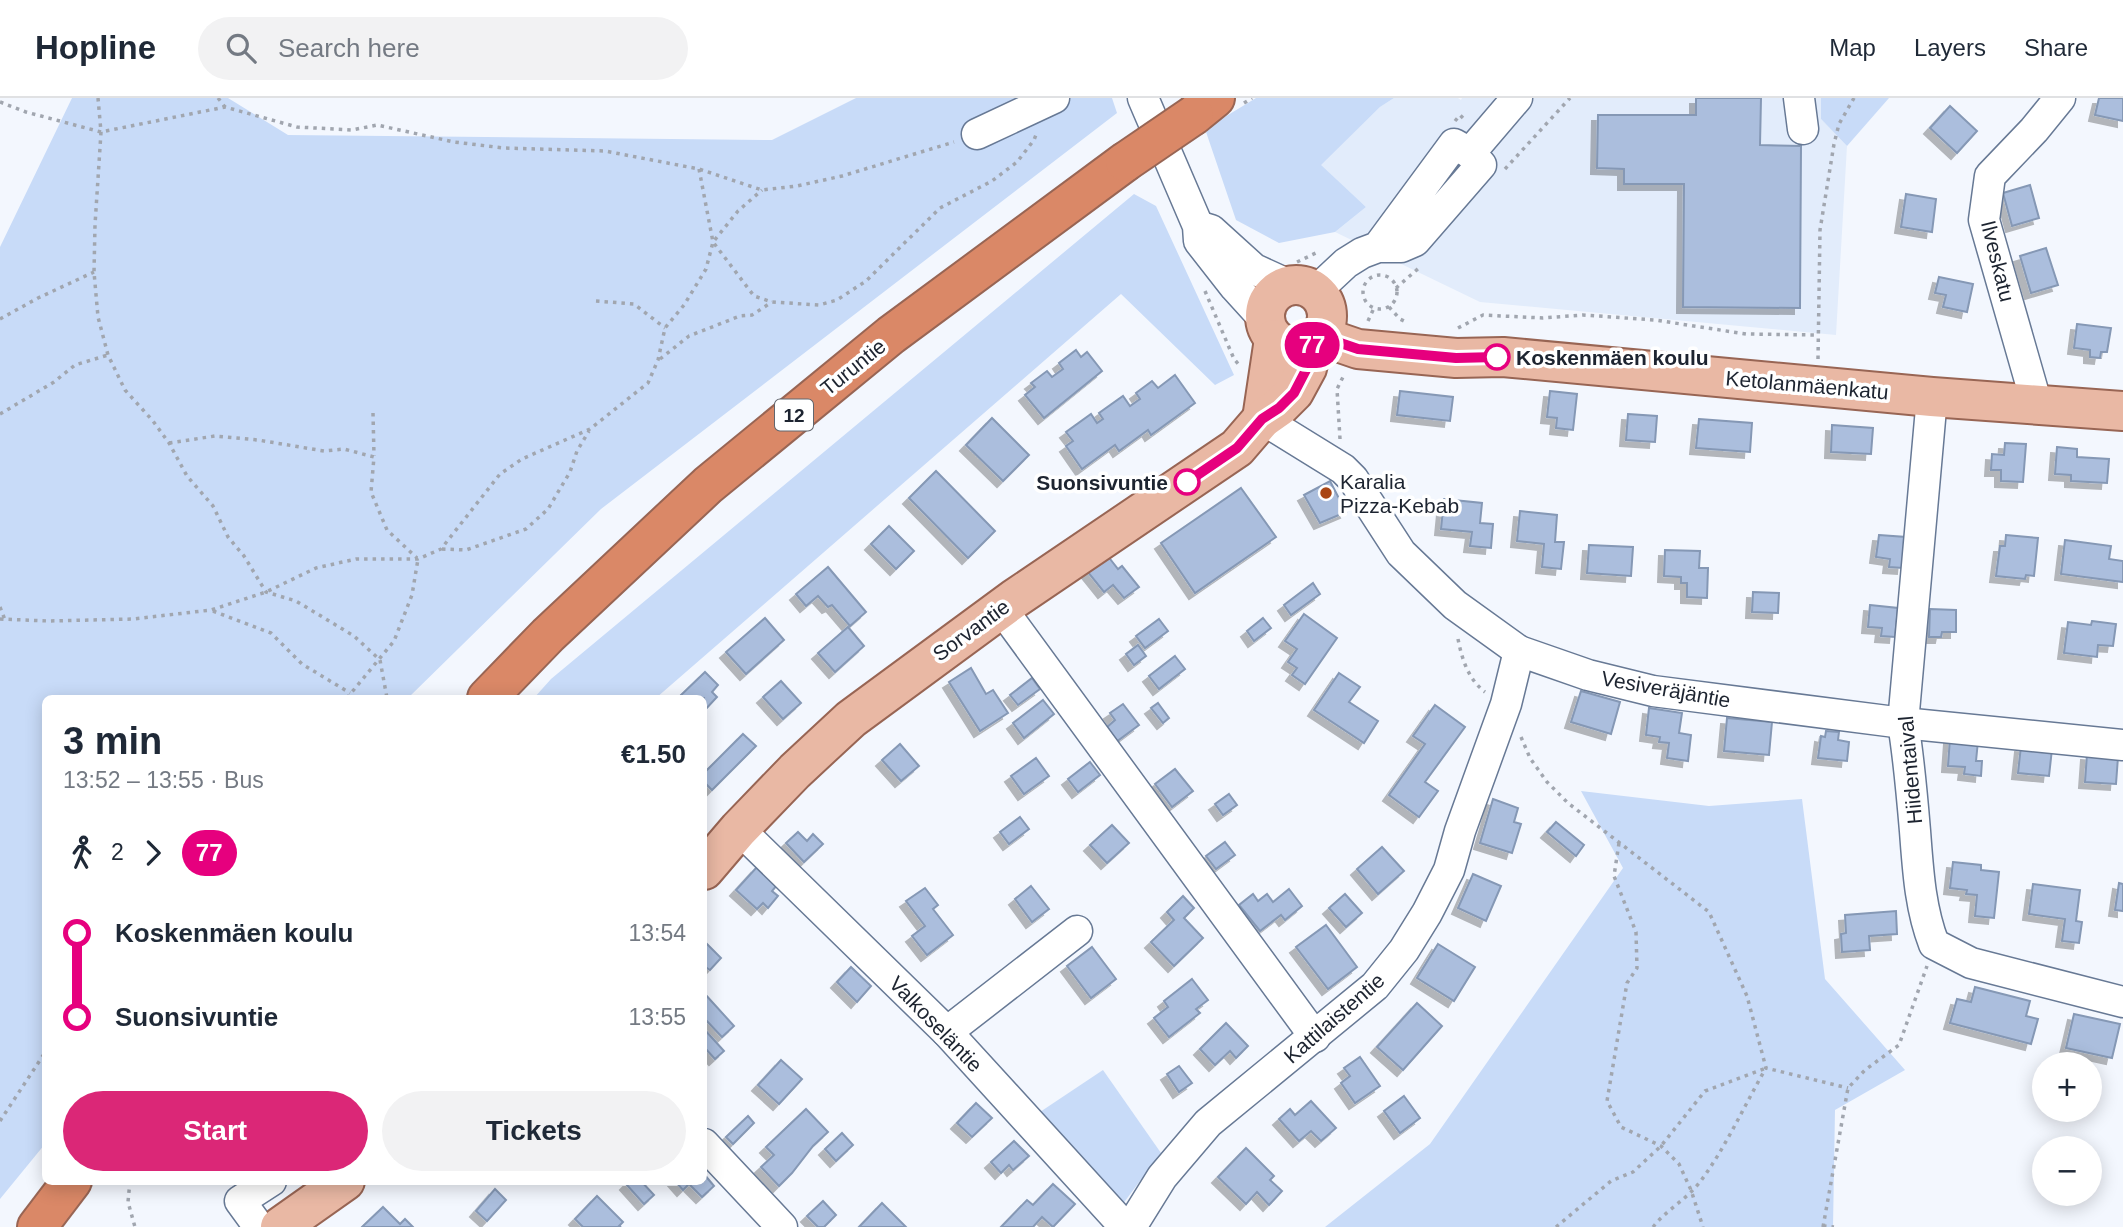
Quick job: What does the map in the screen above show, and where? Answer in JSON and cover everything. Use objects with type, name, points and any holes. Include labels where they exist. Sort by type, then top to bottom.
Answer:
[{"type":"highway","name":"Turuntie","points":[[490,695],[548,635],[708,485],[891,335],[1204,106]]},
{"type":"highway","points":[[37,1227],[69,1185]]},
{"type":"main road","points":[[1262,419],[1270,329],[1268,302],[1280,289],[1309,305],[1303,347],[1283,345],[1270,329]]},
{"type":"main road","name":"Ketolanmäenkatu","points":[[1309,305],[1394,337],[1492,356],[1932,397],[2123,411]]},
{"type":"main road","name":"Sorvantie","points":[[707,866],[739,828],[851,719],[1001,608],[1237,448],[1262,419],[1279,408],[1294,393],[1307,368],[1309,305]]},
{"type":"main road","points":[[280,1227],[339,1185]]},
{"type":"street","points":[[1143,98],[1198,226],[1199,241],[1270,329]]},
{"type":"street","points":[[1198,226],[1211,230],[1254,269],[1309,305],[1346,263],[1362,253],[1378,247],[1401,247],[1415,241],[1481,165],[1470,153],[1517,98]]},
{"type":"street","points":[[1799,98],[1803,129]]},
{"type":"street","name":"Ilveskatu","points":[[2037,405],[1984,220],[1990,176],[2060,98]]},
{"type":"street","points":[[978,134],[1052,100]]},
{"type":"street","name":"Hiidentaival","points":[[1932,397],[1903,723],[1910,761],[1922,906],[1934,944]]},
{"type":"street","name":"Vesiveräjäntie","points":[[1262,419],[1343,469],[1353,479],[1401,553],[1455,605],[1519,651],[1588,675],[1653,691],[1903,723],[2123,745]]},
{"type":"street","points":[[1001,608],[1315,1037]]},
{"type":"street","name":"Kattilaistentie","points":[[1131,1227],[1162,1177],[1208,1123],[1375,986],[1404,950],[1427,913],[1448,870],[1506,704],[1519,651]]},
{"type":"street","name":"Valkoseläntie","points":[[739,828],[947,1032],[1125,1227]]},
{"type":"street","points":[[947,1032],[1077,932]]},
{"type":"street","points":[[1934,944],[1971,963],[2123,1002]]},
{"type":"street","points":[[707,1147],[782,1227]]},
{"type":"street","points":[[259,1227],[240,1201],[265,1185]]},
{"type":"path","points":[[98,98],[101,132],[94,272],[98,317],[108,355],[125,390],[153,421],[187,475],[213,506],[228,537],[244,556],[266,592],[296,601],[354,636],[380,660],[386,695]]},
{"type":"path","points":[[218,98],[225,107]]},
{"type":"path","points":[[1817,369],[1820,230],[1836,134],[1854,98]]},
{"type":"path","points":[[699,169],[713,242],[754,296],[772,302],[819,304],[837,300],[866,281],[940,208],[992,181],[1017,162],[1034,140],[1052,100]]},
{"type":"path","points":[[0,102],[26,112],[101,132],[225,107],[297,127],[352,130],[377,125],[454,142],[503,148],[605,151],[699,169],[762,190],[842,176],[978,134]]},
{"type":"path","points":[[442,549],[500,474],[522,459],[590,429],[648,383],[658,360],[664,328],[684,305],[706,269],[713,242],[738,211],[762,190]]},
{"type":"path","points":[[1309,305],[1306,259],[1325,248],[1346,263]]},
{"type":"path","points":[[0,319],[94,272]]},
{"type":"path","points":[[1343,469],[1336,389],[1348,368],[1356,361],[1366,328],[1364,285],[1376,275],[1387,276],[1395,283],[1396,299],[1366,328]]},
{"type":"path","points":[[596,301],[634,304],[664,328]]},
{"type":"path","points":[[658,360],[689,336],[740,316],[752,315],[772,302]]},
{"type":"path","points":[[1455,330],[1483,315],[1544,318],[1583,315],[1655,320],[1746,334],[1818,335]]},
{"type":"path","points":[[0,414],[54,382],[75,365],[108,355]]},
{"type":"path","points":[[373,413],[374,457],[371,492],[387,530],[418,559]]},
{"type":"path","points":[[0,607],[2,620],[49,621],[133,619],[211,610],[266,592],[316,568],[356,559],[418,559],[442,549],[466,550],[526,529],[548,509],[570,472],[577,451],[590,429]]},
{"type":"path","points":[[169,443],[215,436],[324,451],[344,449],[374,457]]},
{"type":"path","points":[[211,610],[271,633],[302,664],[350,693],[394,641],[412,595],[418,559]]},
{"type":"path","points":[[1455,605],[1458,643],[1472,679],[1482,691],[1506,704],[1530,758],[1547,782],[1568,803],[1709,912],[1746,996],[1766,1068],[1699,1183],[1653,1227]]},
{"type":"path","points":[[1619,843],[1614,876],[1636,932],[1637,968],[1627,983],[1607,1101],[1621,1127],[1661,1146],[1679,1164],[1703,1227]]},
{"type":"path","points":[[1834,1227],[1823,1227],[1848,1088],[1865,1070],[1899,1045],[1934,944]]},
{"type":"path","points":[[0,1121],[42,1057]]},
{"type":"path","points":[[1556,1227],[1611,1181],[1633,1172],[1661,1146],[1705,1090],[1766,1068],[1848,1088]]},
{"type":"path","points":[[130,1185],[128,1202],[135,1227]]},
{"type":"shaded area","points":[[72,98],[228,98],[288,135],[772,140],[856,98],[1112,98],[1117,113],[601,509],[411,695],[42,695],[42,1148],[0,1199],[0,247]]},
{"type":"shaded area","points":[[1256,98],[1394,98],[1380,107],[1321,165],[1366,207],[1335,232],[1279,243],[1236,220],[1205,129]]},
{"type":"shaded area","name":"Koskenmäen koulu","points":[[1394,98],[1821,98],[1821,119],[1847,146],[1836,335],[1480,302],[1335,232],[1366,207],[1320,165],[1380,107]]},
{"type":"shaded area","points":[[1821,98],[1889,98],[1847,146],[1821,119]]},
{"type":"shaded area","points":[[1134,194],[1156,206],[1234,375],[1215,385],[1121,294],[659,695],[537,695],[551,679]]},
{"type":"shaded area","points":[[1581,791],[1709,806],[1802,799],[1825,979],[1905,1070],[1835,1110],[1833,1227],[1325,1227],[1430,1144],[1623,868]]},
{"type":"shaded area","points":[[1103,1070],[1161,1153],[1122,1205],[1040,1112]]},
{"type":"building","points":[[1696,98],[1761,98],[1760,145],[1801,146],[1800,308],[1683,307],[1684,184],[1624,184],[1624,169],[1597,168],[1598,115],[1696,115]]},
{"type":"building","points":[[2099,98],[2123,98],[2123,121],[2095,115]]},
{"type":"building","points":[[1950,106],[1977,131],[1957,153],[1930,128]]},
{"type":"building","points":[[2030,185],[2039,218],[2012,226],[2003,193]]},
{"type":"building","points":[[1906,194],[1936,199],[1932,232],[1901,227]]},
{"type":"building","points":[[2046,248],[2058,285],[2031,293],[2020,256]]},
{"type":"building","points":[[1939,277],[1973,284],[1967,312],[1943,307],[1946,295],[1935,293]]},
{"type":"building","points":[[2077,324],[2111,328],[2107,352],[2101,352],[2100,358],[2090,357],[2090,350],[2074,348]]},
{"type":"building","points":[[1076,350],[1081,357],[1087,352],[1102,371],[1044,418],[1025,395],[1035,387],[1031,383],[1047,371],[1052,377],[1063,369],[1059,363]]},
{"type":"building","points":[[1175,375],[1195,403],[1151,435],[1148,430],[1119,451],[1115,445],[1082,469],[1066,446],[1073,441],[1066,432],[1091,414],[1097,423],[1103,419],[1099,413],[1123,396],[1130,406],[1140,399],[1136,393],[1152,381],[1158,388]]},
{"type":"building","points":[[1400,391],[1453,397],[1450,421],[1397,415]]},
{"type":"building","points":[[1550,391],[1577,394],[1573,430],[1556,428],[1557,418],[1547,417]]},
{"type":"building","points":[[1628,414],[1657,416],[1655,442],[1626,440]]},
{"type":"building","points":[[992,418],[1029,455],[1003,481],[966,445]]},
{"type":"building","points":[[1699,419],[1752,423],[1750,452],[1696,448]]},
{"type":"building","points":[[1832,425],[1873,428],[1871,454],[1831,452]]},
{"type":"building","points":[[2005,443],[2026,444],[2023,482],[2001,481],[2001,470],[1991,470],[1992,454],[2004,455]]},
{"type":"building","points":[[2057,447],[2077,449],[2077,457],[2109,459],[2107,483],[2071,481],[2071,475],[2055,474]]},
{"type":"building","points":[[936,471],[995,531],[968,558],[909,498]]},
{"type":"building","points":[[1330,481],[1346,512],[1320,523],[1304,495]]},
{"type":"building","points":[[1241,488],[1276,537],[1195,593],[1161,543]]},
{"type":"building","points":[[1444,499],[1482,503],[1480,523],[1493,524],[1491,548],[1470,546],[1472,532],[1441,529]]},
{"type":"building","points":[[1520,511],[1557,515],[1555,542],[1564,542],[1561,569],[1542,567],[1544,544],[1517,541]]},
{"type":"building","points":[[889,526],[914,551],[896,569],[871,544]]},
{"type":"building","points":[[1879,535],[1906,537],[1903,568],[1889,567],[1890,559],[1876,557]]},
{"type":"building","points":[[2006,535],[2038,538],[2034,576],[2026,575],[2025,579],[1996,576],[2000,546],[2005,546]]},
{"type":"building","points":[[2065,540],[2111,546],[2109,559],[2123,561],[2123,582],[2061,574]]},
{"type":"building","points":[[1589,545],[1633,547],[1631,576],[1587,573]]},
{"type":"building","points":[[1665,550],[1700,551],[1699,568],[1708,568],[1707,598],[1687,597],[1687,583],[1681,583],[1681,577],[1664,576]]},
{"type":"building","points":[[1107,555],[1118,569],[1122,566],[1139,587],[1124,598],[1113,585],[1104,592],[1087,571]]},
{"type":"building","points":[[828,567],[866,612],[850,626],[832,605],[828,607],[818,596],[806,606],[796,594]]},
{"type":"building","points":[[1313,583],[1320,594],[1291,615],[1284,605]]},
{"type":"building","points":[[1753,592],[1779,593],[1778,613],[1752,612]]},
{"type":"building","points":[[1870,605],[1898,608],[1895,637],[1881,636],[1882,628],[1868,627]]},
{"type":"building","points":[[1930,609],[1956,610],[1956,632],[1942,632],[1941,637],[1929,637]]},
{"type":"building","points":[[1304,614],[1337,638],[1305,684],[1292,675],[1297,668],[1288,662],[1297,649],[1285,641]]},
{"type":"building","points":[[765,618],[784,640],[746,674],[726,652]]},
{"type":"building","points":[[1263,618],[1271,628],[1254,641],[1247,631]]},
{"type":"building","points":[[1159,619],[1168,631],[1145,648],[1136,636]]},
{"type":"building","points":[[2092,621],[2116,624],[2113,646],[2098,645],[2097,657],[2064,653],[2068,622],[2091,625]]},
{"type":"building","points":[[848,627],[864,646],[835,672],[818,653]]},
{"type":"building","points":[[1138,645],[1146,656],[1134,665],[1126,654]]},
{"type":"building","points":[[1175,656],[1185,669],[1159,689],[1149,676]]},
{"type":"building","points":[[971,668],[986,694],[993,690],[1008,713],[980,731],[949,682]]},
{"type":"building","points":[[705,672],[718,685],[712,692],[717,697],[707,708],[707,695],[681,695]]},
{"type":"building","points":[[1339,673],[1360,687],[1349,702],[1378,721],[1364,743],[1314,710]]},
{"type":"building","points":[[1032,678],[1040,689],[1018,705],[1010,695]]},
{"type":"building","points":[[781,681],[801,703],[783,719],[763,697]]},
{"type":"building","points":[[1581,691],[1620,702],[1611,734],[1571,722]]},
{"type":"building","points":[[1043,700],[1054,714],[1024,738],[1013,723]]},
{"type":"building","points":[[1158,703],[1169,718],[1163,723],[1151,708]]},
{"type":"building","points":[[1123,704],[1139,725],[1116,742],[1106,728],[1115,720],[1110,713]]},
{"type":"building","points":[[1435,705],[1465,727],[1425,782],[1438,791],[1419,817],[1389,795],[1425,744],[1413,736]]},
{"type":"building","points":[[1649,708],[1682,713],[1679,733],[1691,735],[1688,761],[1667,758],[1669,743],[1659,742],[1660,737],[1646,735]]},
{"type":"building","points":[[1727,718],[1772,722],[1769,755],[1724,751]]},
{"type":"building","points":[[1826,731],[1839,732],[1838,740],[1849,742],[1847,761],[1818,758],[1821,736],[1825,737]]},
{"type":"building","points":[[743,734],[756,746],[712,790],[707,785],[707,770]]},
{"type":"building","points":[[1950,738],[1978,741],[1976,761],[1982,761],[1981,776],[1964,774],[1965,767],[1948,766]]},
{"type":"building","points":[[900,744],[919,766],[901,781],[882,760]]},
{"type":"building","points":[[2021,746],[2052,749],[2049,776],[2018,773]]},
{"type":"building","points":[[2087,754],[2118,757],[2116,784],[2085,782]]},
{"type":"building","points":[[1036,758],[1049,776],[1024,794],[1011,776]]},
{"type":"building","points":[[1090,762],[1100,775],[1078,792],[1068,779]]},
{"type":"building","points":[[1175,769],[1193,791],[1172,807],[1155,784]]},
{"type":"building","points":[[1229,794],[1237,805],[1223,815],[1215,804]]},
{"type":"building","points":[[1493,799],[1518,808],[1514,822],[1521,824],[1512,853],[1480,843]]},
{"type":"building","points":[[1020,817],[1029,829],[1009,844],[1000,832]]},
{"type":"building","points":[[1556,822],[1584,845],[1576,856],[1547,832]]},
{"type":"building","points":[[1112,825],[1129,843],[1107,863],[1090,845]]},
{"type":"building","points":[[798,832],[807,841],[813,834],[823,844],[804,862],[786,843]]},
{"type":"building","points":[[1225,842],[1235,855],[1216,869],[1206,856]]},
{"type":"building","points":[[1382,847],[1404,871],[1378,894],[1357,869]]},
{"type":"building","points":[[1953,862],[1981,865],[1981,870],[1999,872],[1994,918],[1975,916],[1977,895],[1966,894],[1967,890],[1950,888]]},
{"type":"building","points":[[757,867],[777,885],[772,891],[778,896],[768,908],[763,903],[757,909],[736,890]]},
{"type":"building","points":[[1473,874],[1501,886],[1486,921],[1458,908]]},
{"type":"building","points":[[2119,883],[2123,884],[2123,911],[2115,910]]},
{"type":"building","points":[[2033,884],[2080,890],[2076,921],[2082,922],[2079,943],[2062,941],[2065,919],[2029,914]]},
{"type":"building","points":[[1031,886],[1049,909],[1032,922],[1015,899]]},
{"type":"building","points":[[925,888],[938,905],[933,909],[953,935],[927,955],[912,936],[925,926],[906,901]]},
{"type":"building","points":[[1289,889],[1302,906],[1285,920],[1281,915],[1260,931],[1239,905],[1253,894],[1258,901],[1267,894],[1273,902]]},
{"type":"building","points":[[1345,894],[1362,913],[1346,927],[1329,908]]},
{"type":"building","points":[[1183,896],[1194,908],[1184,918],[1203,938],[1174,966],[1151,942],[1174,920],[1167,912]]},
{"type":"building","points":[[1896,911],[1897,934],[1869,936],[1870,950],[1842,952],[1841,934],[1846,933],[1845,915]]},
{"type":"building","points":[[1326,925],[1357,967],[1328,989],[1296,947]]},
{"type":"building","points":[[707,944],[721,958],[710,970],[707,968]]},
{"type":"building","points":[[1438,944],[1475,967],[1454,1001],[1417,978]]},
{"type":"building","points":[[1092,947],[1116,979],[1091,998],[1067,966]]},
{"type":"building","points":[[851,967],[871,986],[857,1002],[837,982]]},
{"type":"building","points":[[1192,979],[1208,1000],[1196,1009],[1200,1013],[1169,1037],[1154,1018],[1168,1007],[1164,1001]]},
{"type":"building","points":[[1975,987],[2030,1001],[2026,1016],[2038,1019],[2031,1044],[1950,1023],[1957,999],[1971,1002]]},
{"type":"building","points":[[707,996],[734,1026],[722,1037],[707,1021]]},
{"type":"building","points":[[1417,1003],[1442,1026],[1403,1070],[1377,1047]]},
{"type":"building","points":[[2074,1014],[2120,1024],[2112,1058],[2102,1056],[2102,1052],[2066,1048]]},
{"type":"building","points":[[1226,1023],[1248,1046],[1236,1058],[1230,1051],[1215,1065],[1200,1049]]},
{"type":"building","points":[[707,1032],[724,1051],[715,1059],[707,1050]]},
{"type":"building","points":[[1360,1057],[1380,1086],[1355,1103],[1341,1083],[1350,1076],[1344,1068]]},
{"type":"building","points":[[781,1060],[802,1079],[779,1104],[758,1085]]},
{"type":"building","points":[[1179,1066],[1192,1083],[1179,1092],[1167,1074]]},
{"type":"building","points":[[1404,1096],[1420,1118],[1400,1133],[1384,1111]]},
{"type":"building","points":[[1311,1101],[1336,1128],[1321,1141],[1311,1131],[1299,1141],[1279,1119],[1290,1109],[1295,1115]]},
{"type":"building","points":[[976,1103],[992,1118],[972,1137],[957,1123]]},
{"type":"building","points":[[806,1109],[828,1132],[779,1186],[761,1167],[774,1155],[766,1147]]},
{"type":"building","points":[[748,1116],[754,1123],[733,1144],[726,1137]]},
{"type":"building","points":[[842,1133],[853,1145],[836,1161],[825,1149]]},
{"type":"building","points":[[1014,1141],[1029,1156],[1013,1170],[1009,1165],[1001,1173],[991,1162]]},
{"type":"building","points":[[1246,1148],[1274,1176],[1270,1180],[1282,1191],[1269,1205],[1257,1192],[1246,1204],[1218,1177]]},
{"type":"building","points":[[707,1178],[714,1186],[702,1197],[690,1185],[707,1185]]},
{"type":"building","points":[[1053,1184],[1075,1204],[1053,1227],[1042,1217],[1033,1227],[1001,1227],[1027,1200],[1033,1205]]},
{"type":"building","points":[[627,1185],[645,1185],[654,1195],[644,1204]]},
{"type":"building","points":[[495,1189],[506,1200],[487,1221],[476,1211]]},
{"type":"building","points":[[597,1196],[623,1222],[619,1226],[621,1227],[583,1227],[575,1219]]},
{"type":"building","points":[[823,1201],[836,1215],[824,1227],[818,1227],[807,1216]]},
{"type":"building","points":[[882,1203],[906,1227],[859,1227]]},
{"type":"building","points":[[383,1207],[400,1224],[405,1219],[413,1227],[362,1227]]},
{"type":"bus line","name":"77","points":[[1187,482],[1237,448],[1262,419],[1279,408],[1294,393],[1307,368],[1313,343],[1320,336],[1358,349],[1408,355],[1497,357]]},
{"type":"place","name":"Koskenmäen koulu","points":[[1497,357]]},
{"type":"place","name":"Suonsivuntie","points":[[1187,482]]},
{"type":"place","name":"Karalia Pizza-Kebab","points":[[1326,493]]}]
